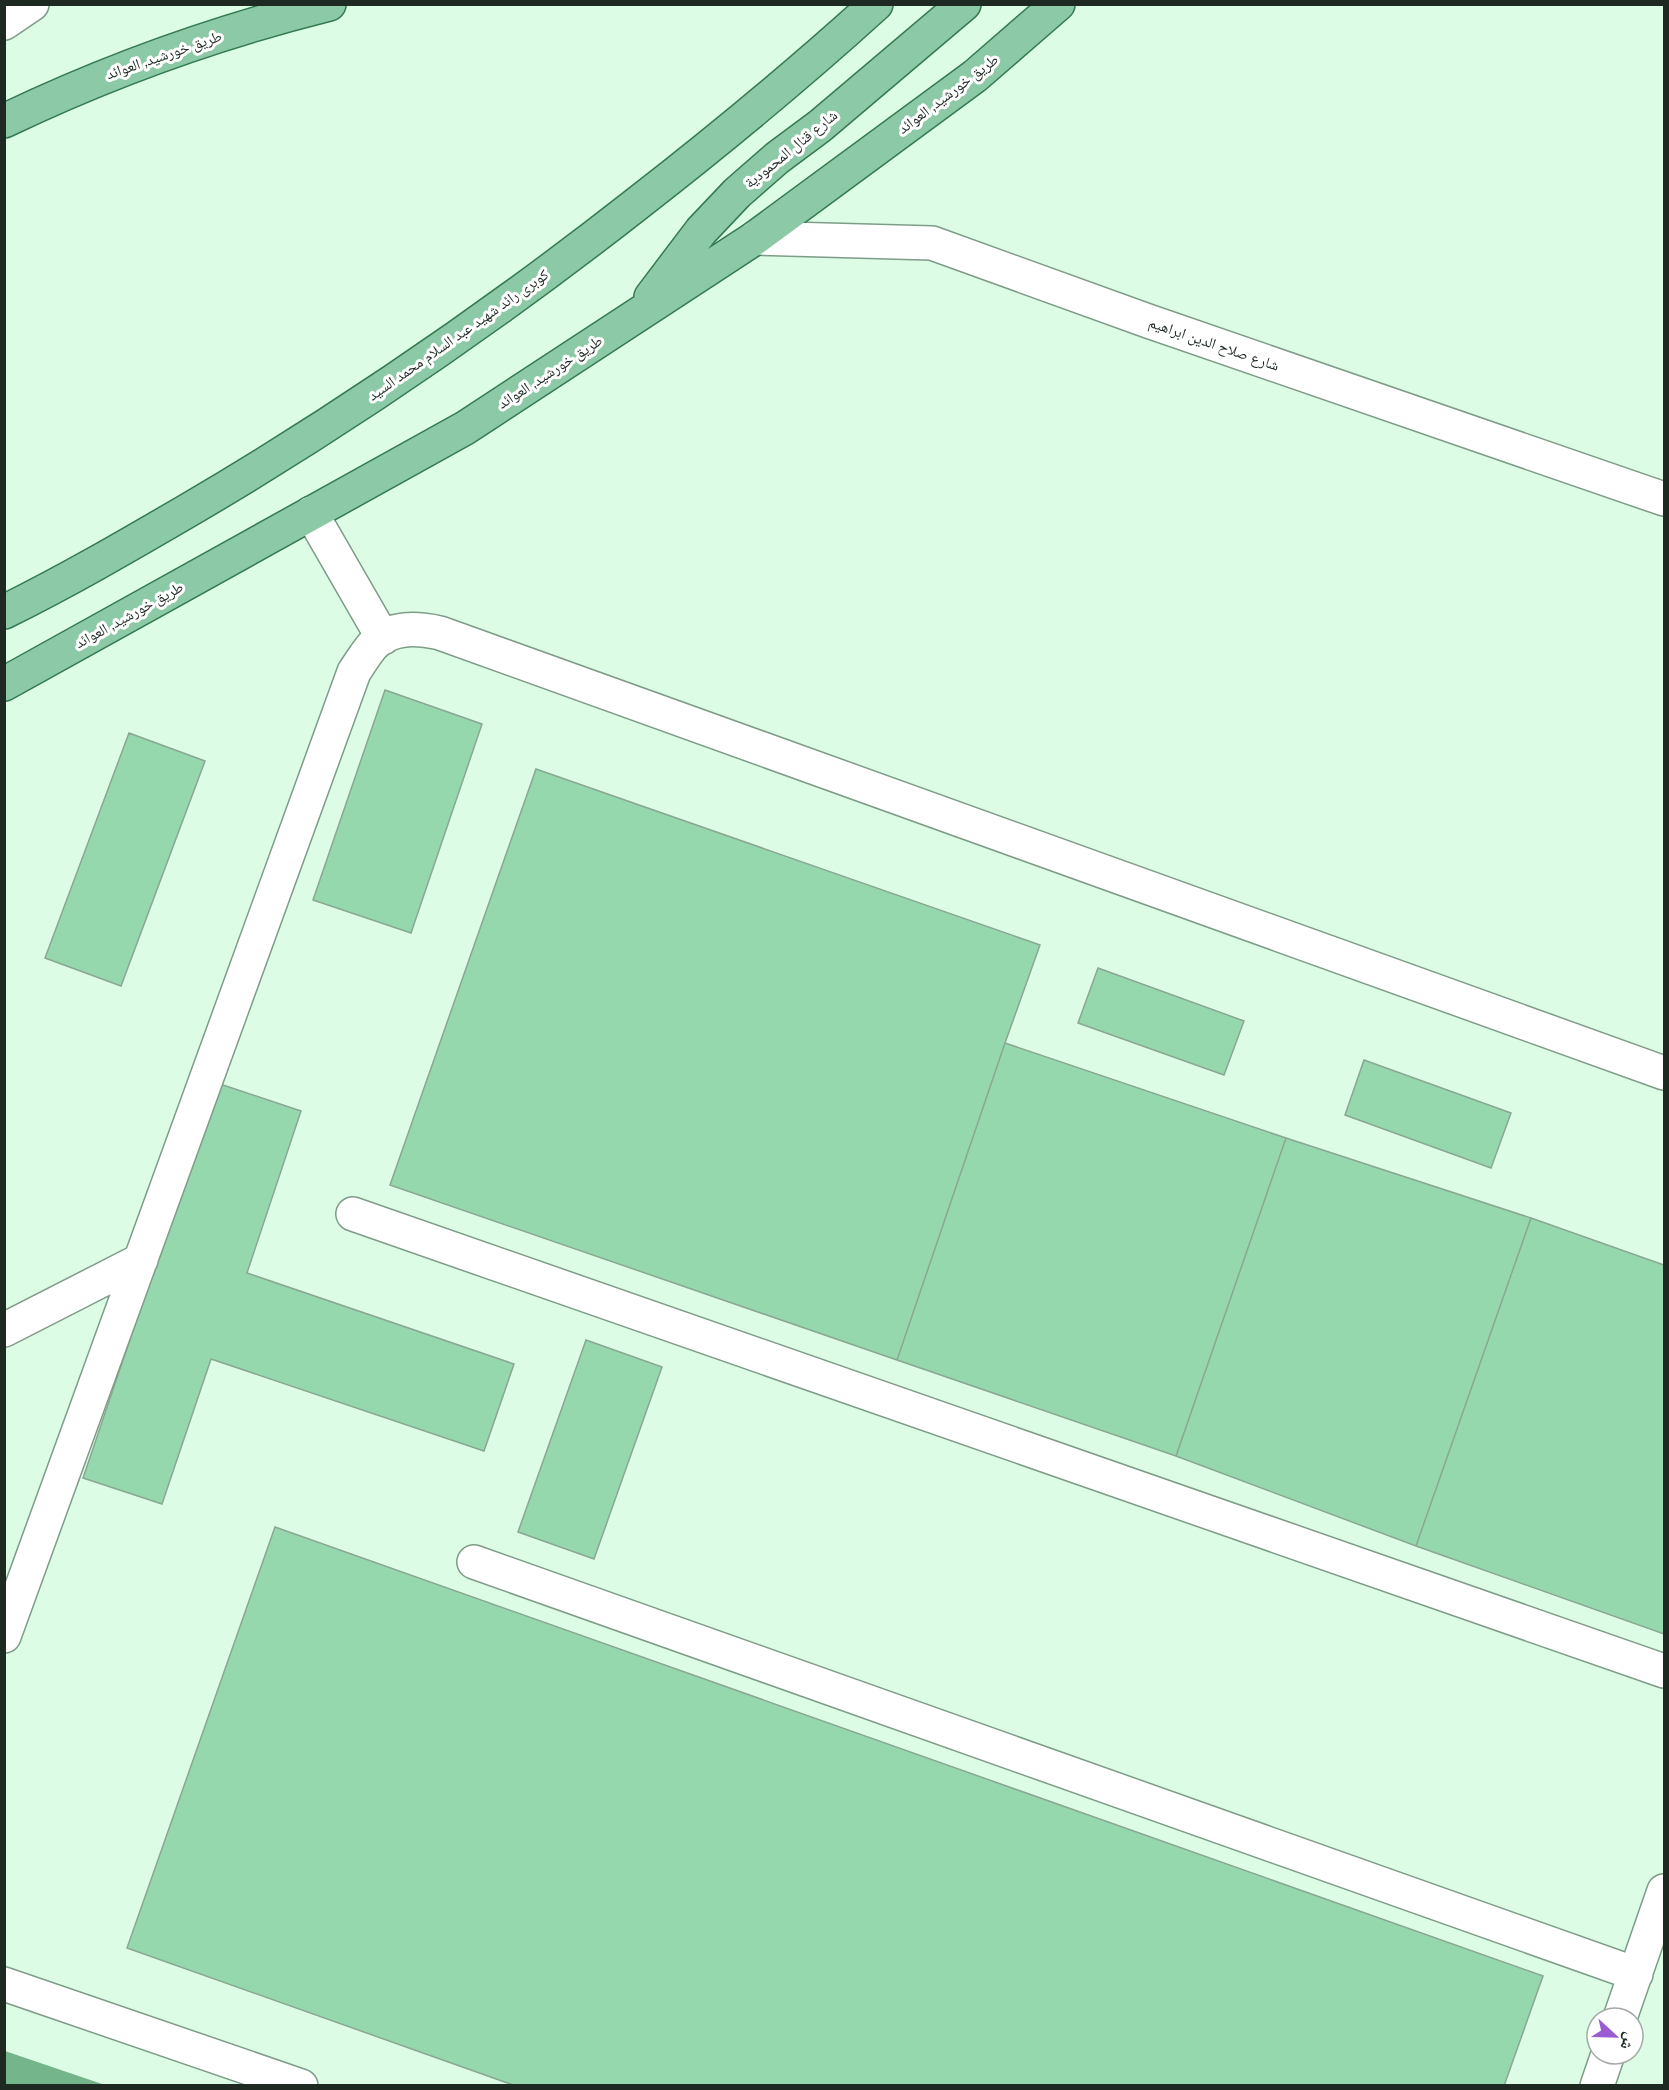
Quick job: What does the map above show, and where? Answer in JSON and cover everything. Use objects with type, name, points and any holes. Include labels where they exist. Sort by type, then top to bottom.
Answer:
[{"type":"main road","name":"طريق خورشيد, العوائد","points":[[4,121],[94,80],[185,46],[277,17],[329,4]]},
{"type":"main road","name":"كوبرى رائد شهيد عبد السلام محمد السيد","points":[[4,612],[133,543],[251,474],[366,400],[479,323],[588,242],[718,140],[876,4]]},
{"type":"main road","name":"شارع قنال المحمودية","points":[[640,313],[669,271],[701,231],[737,193],[964,4]]},
{"type":"main road","name":"طريق خورشيد, العوائد","points":[[4,684],[465,428],[755,238],[975,76],[1058,4]]},
{"type":"street","points":[[4,23],[32,4]]},
{"type":"street","name":"شارع صلاح الدين ابراهيم","points":[[755,238],[932,243],[1148,321],[1665,499]]},
{"type":"street","points":[[311,513],[383,638]]},
{"type":"street","points":[[4,1636],[354,672],[374,644],[394,631],[421,629],[440,633],[1665,1072]]},
{"type":"street","points":[[353,1214],[1665,1671]]},
{"type":"street","points":[[4,1330],[141,1260]]},
{"type":"street","points":[[474,1562],[1636,1974]]},
{"type":"street","points":[[1624,2006],[1665,1891]]},
{"type":"street","points":[[4,1983],[301,2085]]},
{"type":"street","points":[[1597,2085],[1604,2066]]},
{"type":"shaded area","points":[[5,2051],[105,2085],[5,2085]]},
{"type":"building","points":[[385,690],[482,724],[411,933],[313,900]]},
{"type":"building","points":[[129,733],[205,761],[121,986],[45,958]]},
{"type":"building","points":[[536,769],[1040,945],[897,1360],[390,1185]]},
{"type":"building","points":[[1098,968],[1244,1021],[1224,1075],[1078,1023]]},
{"type":"building","points":[[1005,1043],[1286,1138],[1176,1456],[897,1360]]},
{"type":"building","points":[[1364,1060],[1511,1113],[1491,1168],[1345,1115]]},
{"type":"building","points":[[217,1083],[301,1111],[247,1273],[514,1364],[484,1451],[211,1359],[162,1504],[83,1478]]},
{"type":"building","points":[[1286,1138],[1531,1218],[1416,1546],[1176,1456]]},
{"type":"building","points":[[1531,1218],[1664,1265],[1664,1634],[1416,1546]]},
{"type":"building","points":[[586,1340],[662,1367],[594,1559],[518,1532]]},
{"type":"building","points":[[275,1527],[1543,1976],[1504,2086],[516,2086],[127,1948]]}]
